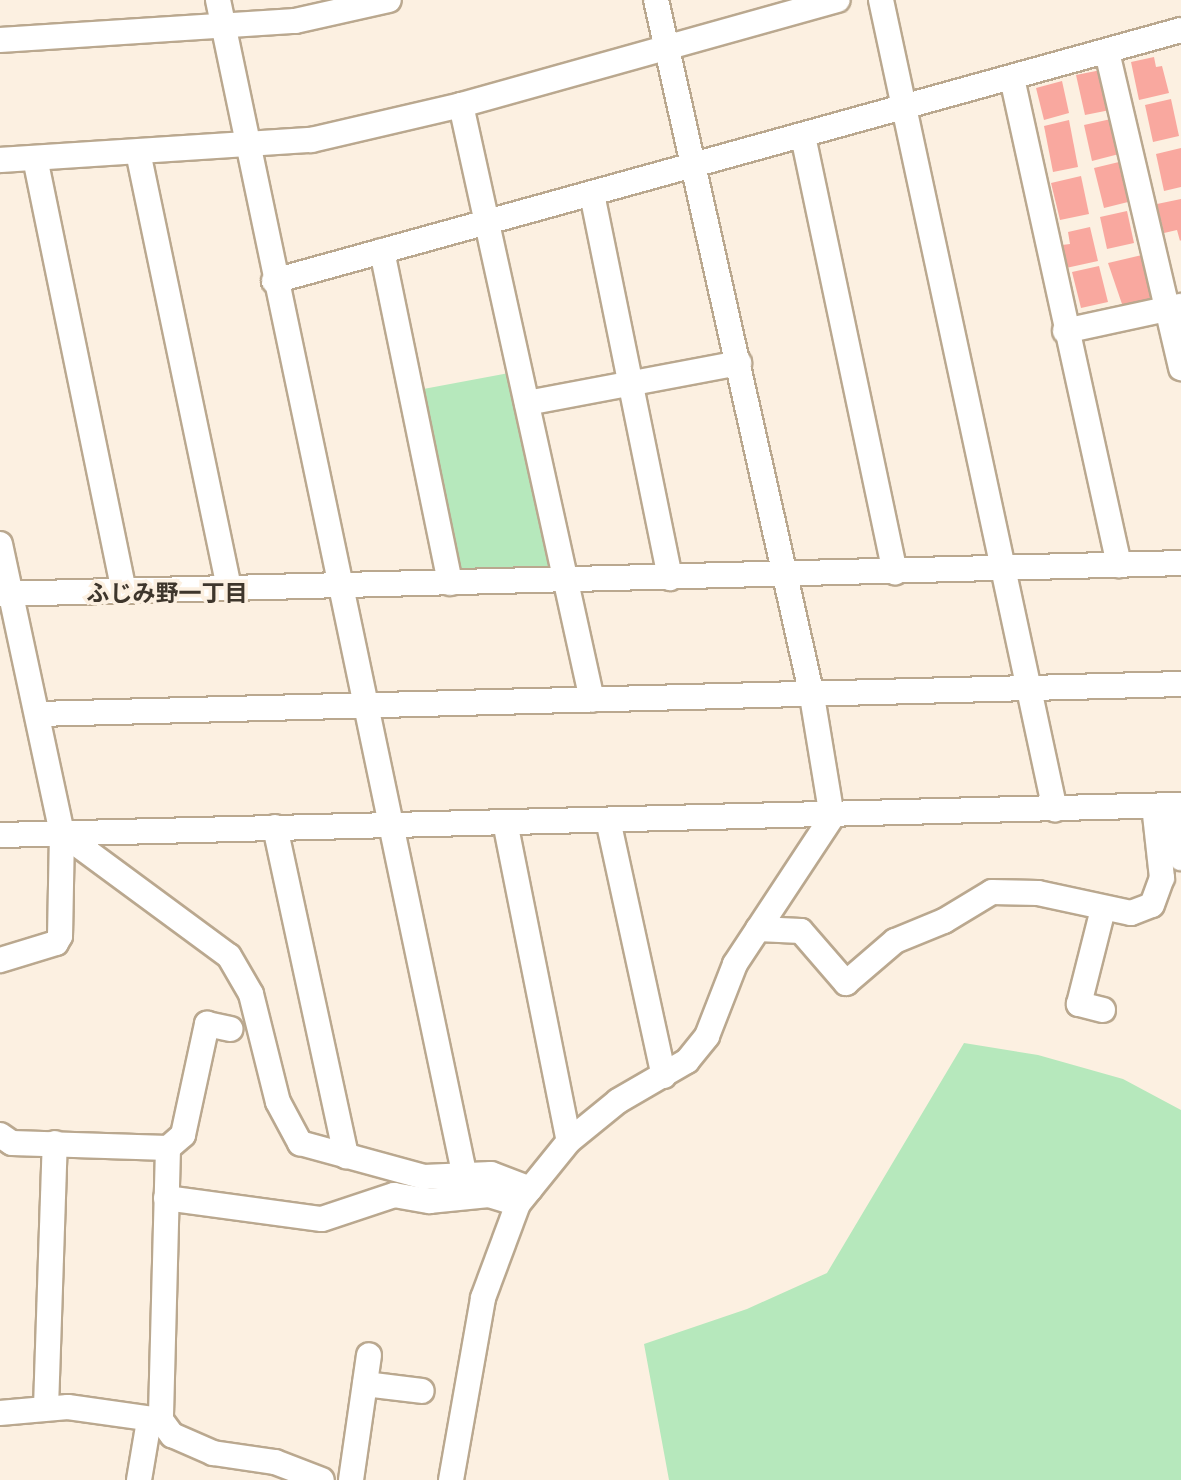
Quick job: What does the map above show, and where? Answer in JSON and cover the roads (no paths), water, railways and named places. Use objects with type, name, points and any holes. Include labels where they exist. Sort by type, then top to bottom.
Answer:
[{"type":"street","points":[[218,0],[363,705],[466,1177]]},
{"type":"street","points":[[0,40],[295,21],[389,0]]},
{"type":"street","points":[[451,1480],[483,1298],[524,1197],[569,1141],[618,1101],[687,1061],[707,1036],[735,964],[832,817],[813,696],[669,45],[656,0]]},
{"type":"street","points":[[0,160],[311,140],[461,105],[838,0]]},
{"type":"street","points":[[881,0],[907,107],[1033,689],[1055,810]]},
{"type":"street","points":[[274,281],[1181,30]]},
{"type":"street","points":[[1107,52],[1174,307],[1181,368]]},
{"type":"street","points":[[1012,78],[1065,331],[1119,565]]},
{"type":"street","points":[[461,105],[592,700]]},
{"type":"street","points":[[803,136],[895,572]]},
{"type":"street","points":[[138,152],[229,588]]},
{"type":"street","points":[[35,158],[124,591]]},
{"type":"street","points":[[592,194],[670,578]]},
{"type":"street","points":[[382,251],[450,583]]},
{"type":"street","points":[[1065,331],[1174,307]]},
{"type":"street","points":[[527,403],[739,363]]},
{"type":"street","points":[[0,544],[5,594],[37,714],[62,833],[60,936],[56,943],[0,960]]},
{"type":"street","points":[[5,594],[786,576],[1181,563]]},
{"type":"street","points":[[37,714],[813,696],[1181,684]]},
{"type":"street","points":[[0,835],[389,824],[832,817],[1169,806]]},
{"type":"street","points":[[1169,806],[1181,858]]},
{"type":"street","points":[[758,929],[801,931],[846,983],[895,941],[944,921],[992,892],[1038,893],[1131,913],[1152,905],[1162,878],[1169,806]]},
{"type":"street","points":[[608,820],[664,1076]]},
{"type":"street","points":[[505,822],[569,1141]]},
{"type":"street","points":[[275,827],[346,1156]]},
{"type":"street","points":[[62,833],[229,956],[251,994],[278,1102],[300,1143],[424,1177],[491,1174],[524,1197]]},
{"type":"street","points":[[1103,909],[1079,1004],[1103,1010]]},
{"type":"street","points":[[0,1135],[12,1143],[168,1148],[183,1135],[207,1024],[230,1029]]},
{"type":"street","points":[[46,1408],[55,1143]]},
{"type":"street","points":[[139,1480],[155,1420],[168,1148]]},
{"type":"street","points":[[166,1198],[321,1219],[394,1195],[429,1201],[489,1195],[524,1197]]},
{"type":"street","points":[[351,1480],[369,1355]]},
{"type":"street","points":[[365,1384],[422,1391]]},
{"type":"street","points":[[0,1413],[46,1408],[155,1420],[172,1435],[213,1453],[275,1462],[323,1480]]},
{"type":"district","name":"ふじみ野一丁目","points":[[167,592]]}]
